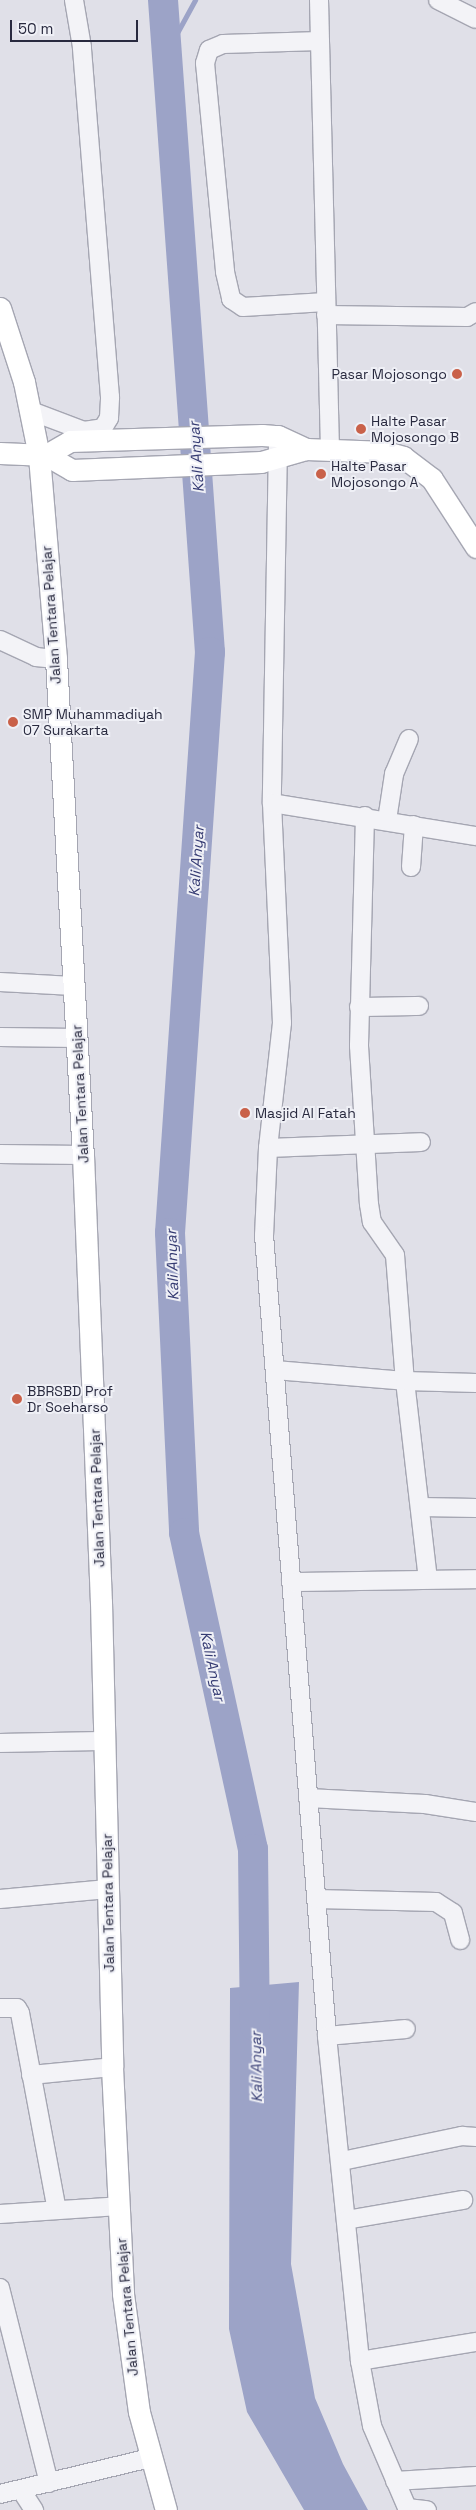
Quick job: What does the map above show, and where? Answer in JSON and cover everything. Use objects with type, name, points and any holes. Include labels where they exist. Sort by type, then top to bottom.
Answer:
[{"type":"main road","name":"Jalan Tentara Pelajar","points":[[0,308],[31,411],[42,455],[56,659],[83,1155],[104,1741],[112,2067],[119,2206],[130,2358],[150,2458],[166,2510]]},
{"type":"main road","points":[[42,455],[70,441],[270,435],[306,449],[386,452],[403,457],[421,469],[442,492],[476,547]]},
{"type":"main road","points":[[0,453],[42,455],[72,470],[269,461],[306,449]]},
{"type":"street","points":[[31,411],[84,431],[103,428],[109,418],[110,397],[83,57],[74,0]]},
{"type":"street","points":[[319,0],[330,451]]},
{"type":"street","points":[[438,0],[476,19]]},
{"type":"street","points":[[320,41],[223,44],[209,50],[205,63],[225,272],[231,299],[243,307],[326,308],[467,317],[476,312]]},
{"type":"street","points":[[270,435],[272,803],[282,1023],[268,1148],[264,1235],[327,2036],[342,2161],[360,2361],[372,2426],[407,2509],[426,2510]]},
{"type":"street","points":[[0,640],[17,651],[56,659]]},
{"type":"street","points":[[387,820],[398,760],[409,739]]},
{"type":"street","points":[[272,803],[365,816],[476,836]]},
{"type":"street","points":[[365,816],[360,1007],[365,1144],[372,1222],[395,1255],[405,1381],[428,1579]]},
{"type":"street","points":[[411,867],[414,825]]},
{"type":"street","points":[[0,982],[73,986]]},
{"type":"street","points":[[360,1007],[419,1006]]},
{"type":"street","points":[[0,1037],[77,1038]]},
{"type":"street","points":[[268,1148],[421,1142]]},
{"type":"street","points":[[0,1154],[83,1155]]},
{"type":"street","points":[[275,1370],[405,1381],[476,1383]]},
{"type":"street","points":[[421,1507],[476,1508]]},
{"type":"street","points":[[291,1582],[476,1579]]},
{"type":"street","points":[[0,1743],[104,1741]]},
{"type":"street","points":[[308,1798],[425,1804],[476,1812]]},
{"type":"street","points":[[0,1899],[108,1889]]},
{"type":"street","points":[[317,1899],[436,1902],[453,1912],[460,1940]]},
{"type":"street","points":[[0,2008],[11,2007],[20,2012],[57,2210]]},
{"type":"street","points":[[327,2036],[406,2029]]},
{"type":"street","points":[[31,2075],[112,2067]]},
{"type":"street","points":[[342,2161],[462,2136],[476,2137]]},
{"type":"street","points":[[346,2220],[464,2200]]},
{"type":"street","points":[[0,2214],[119,2206]]},
{"type":"street","points":[[0,2288],[49,2483]]},
{"type":"street","points":[[360,2361],[476,2342]]},
{"type":"street","points":[[0,2494],[150,2458]]},
{"type":"street","points":[[395,2481],[476,2476]]},
{"type":"street","points":[[21,2490],[34,2510]]},
{"type":"water","points":[[299,1982],[291,2264],[315,2398],[343,2464],[368,2510],[304,2510],[247,2412],[229,2329],[230,1988]]},
{"type":"waterway","name":"Kali Anyar","points":[[163,0],[210,652],[170,1233],[184,1533],[253,1849],[255,2026]]},
{"type":"waterway","points":[[165,55],[195,0]]},
{"type":"place","name":"Pasar Mojosongo","points":[[457,374]]},
{"type":"place","name":"Halte Pasar Mojosongo B","points":[[361,429]]},
{"type":"place","name":"Halte Pasar Mojosongo A","points":[[321,474]]},
{"type":"place","name":"SMP Muhammadiyah 07 Surakarta","points":[[13,722]]},
{"type":"place","name":"Masjid Al Fatah","points":[[245,1113]]},
{"type":"place","name":"BBRSBD Prof Dr Soeharso","points":[[17,1399]]}]
